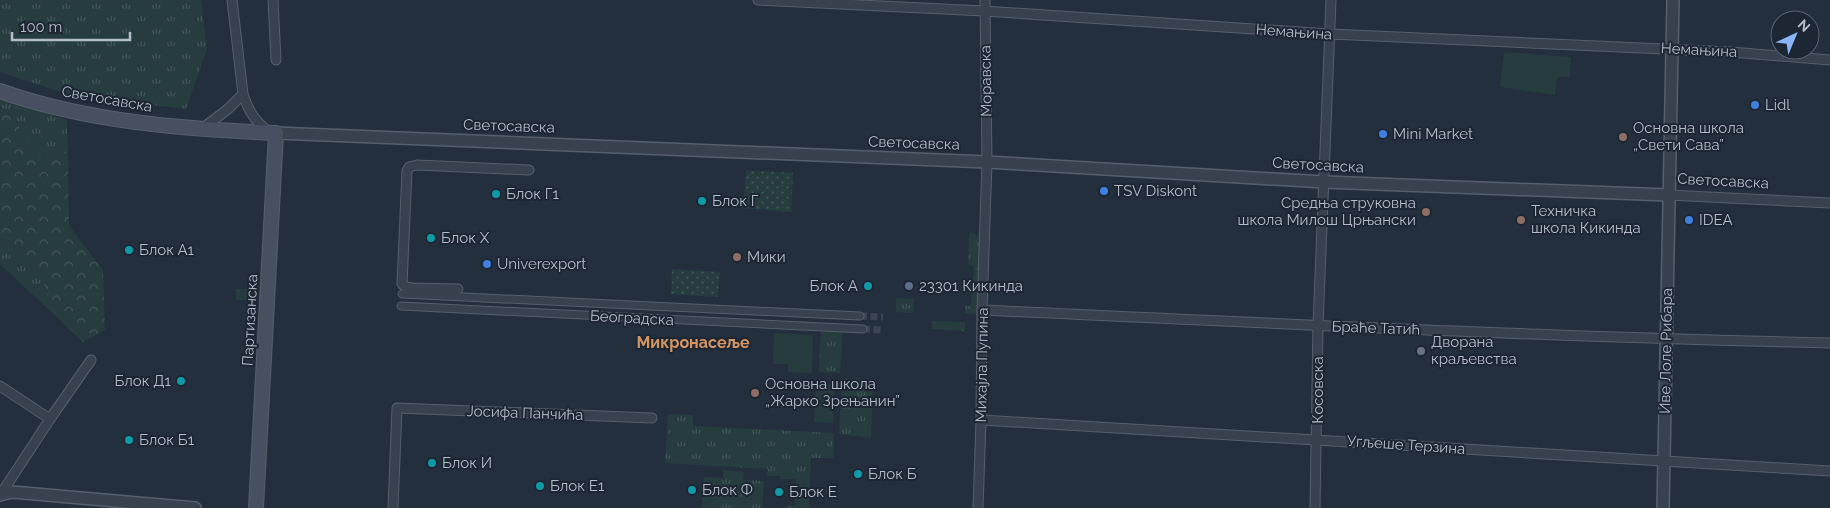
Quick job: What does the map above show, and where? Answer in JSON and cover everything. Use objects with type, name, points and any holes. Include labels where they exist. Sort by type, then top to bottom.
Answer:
[{"type":"main road","name":"Светосавска","points":[[0,91],[45,105],[92,116],[202,128],[272,133]]},
{"type":"main road","name":"Партизанска","points":[[256,508],[272,133]]},
{"type":"street","points":[[232,0],[243,94],[256,122],[272,133]]},
{"type":"street","points":[[273,0],[276,60]]},
{"type":"street","name":"Немањина","points":[[758,0],[984,11],[1330,34],[1671,49],[1830,60]]},
{"type":"street","name":"Моравска","points":[[985,0],[988,162]]},
{"type":"street","name":"Косовска","points":[[1315,508],[1318,440],[1318,326],[1331,0]]},
{"type":"street","name":"Иве Лоле Рибара","points":[[1663,508],[1673,0]]},
{"type":"street","points":[[202,128],[228,109],[243,94]]},
{"type":"street","name":"Светосавска","points":[[272,133],[988,162],[1324,182],[1830,203]]},
{"type":"street","name":"Михајла Пупина","points":[[978,508],[982,310],[988,162]]},
{"type":"street","points":[[458,289],[412,288],[402,284],[407,171],[409,167],[417,165],[529,170]]},
{"type":"street","name":"Београдска","points":[[402,294],[860,316]]},
{"type":"street","name":"Београдска","points":[[401,306],[862,329]]},
{"type":"street","name":"Браће Татић","points":[[982,310],[1667,340],[1830,343]]},
{"type":"street","points":[[0,495],[92,360]]},
{"type":"street","points":[[0,386],[50,419]]},
{"type":"street","name":"Јосифа Панчића","points":[[393,508],[397,408],[652,418]]},
{"type":"street","name":"Угљеше Терзина","points":[[981,420],[1830,471]]},
{"type":"street","points":[[0,495],[24,493],[196,508]]},
{"type":"green space","points":[[0,0],[201,0],[207,49],[186,109],[70,95],[0,72]]},
{"type":"green space","points":[[1504,52],[1571,57],[1570,77],[1557,77],[1555,95],[1500,87]]},
{"type":"green space","points":[[0,98],[67,120],[68,151],[44,156],[28,143],[14,118],[0,108]]},
{"type":"green space","points":[[0,108],[14,118],[28,143],[44,156],[68,151],[69,226],[103,270],[105,330],[83,342],[63,323],[48,295],[33,260],[6,241],[0,239]]},
{"type":"green space","points":[[746,170],[793,173],[791,212],[743,208]]},
{"type":"green space","points":[[972,232],[979,238],[980,250],[977,314],[965,313],[965,306],[971,306],[974,266],[968,265],[969,234]]},
{"type":"green space","points":[[0,239],[6,241],[33,260],[48,295],[63,323],[0,264]]},
{"type":"green space","points":[[672,269],[720,272],[718,297],[671,294]]},
{"type":"green space","points":[[236,289],[253,289],[253,300],[236,300]]},
{"type":"green space","points":[[896,298],[914,299],[913,313],[896,312]]},
{"type":"green space","points":[[932,321],[965,322],[965,331],[932,329]]},
{"type":"green space","points":[[821,327],[843,328],[840,373],[819,372]]},
{"type":"green space","points":[[774,333],[813,335],[812,373],[788,372],[788,364],[773,364]]},
{"type":"green space","points":[[842,378],[873,379],[871,438],[839,434]]},
{"type":"green space","points":[[816,384],[834,385],[833,423],[814,422]]},
{"type":"green space","points":[[668,414],[693,415],[693,426],[834,433],[833,458],[811,458],[809,508],[787,508],[787,506],[795,506],[796,479],[780,479],[780,476],[767,476],[768,469],[665,463]]},
{"type":"green space","points":[[723,470],[744,472],[743,480],[764,481],[762,508],[702,508],[704,477],[723,478]]},
{"type":"tunnel","points":[[860,316],[883,317]]},
{"type":"tunnel","points":[[863,329],[882,330]]},
{"type":"place","name":"Lidl","points":[[1755,105]]},
{"type":"place","name":"Mini Market","points":[[1383,134]]},
{"type":"place","name":"Основна школа „Свети Сава”","points":[[1623,137]]},
{"type":"place","name":"TSV Diskont","points":[[1104,191]]},
{"type":"place","name":"Блок Г1","points":[[496,194]]},
{"type":"place","name":"Блок Г","points":[[702,201]]},
{"type":"place","name":"Средња струковна школа Милош Црњански","points":[[1426,212]]},
{"type":"place","name":"Техничка школа Кикинда","points":[[1521,220]]},
{"type":"place","name":"IDEA","points":[[1689,220]]},
{"type":"place","name":"Блок Х","points":[[431,238]]},
{"type":"place","name":"Блок А1","points":[[129,250]]},
{"type":"place","name":"Мики","points":[[737,257]]},
{"type":"place","name":"Univerexport","points":[[487,264]]},
{"type":"place","name":"Блок А","points":[[868,286]]},
{"type":"place","name":"23301 Кикинда","points":[[909,286]]},
{"type":"place","name":"Дворана краљевства","points":[[1421,351]]},
{"type":"place","name":"Блок Д1","points":[[181,381]]},
{"type":"place","name":"Основна школа „Жарко Зрењанин”","points":[[755,393]]},
{"type":"place","name":"Блок Б1","points":[[129,440]]},
{"type":"place","name":"Блок И","points":[[432,463]]},
{"type":"place","name":"Блок Б","points":[[858,474]]},
{"type":"place","name":"Блок Е1","points":[[540,486]]},
{"type":"place","name":"Блок Ф","points":[[692,490]]},
{"type":"place","name":"Блок Е","points":[[779,492]]},
{"type":"district","name":"Микронасеље","points":[[693,342]]}]
